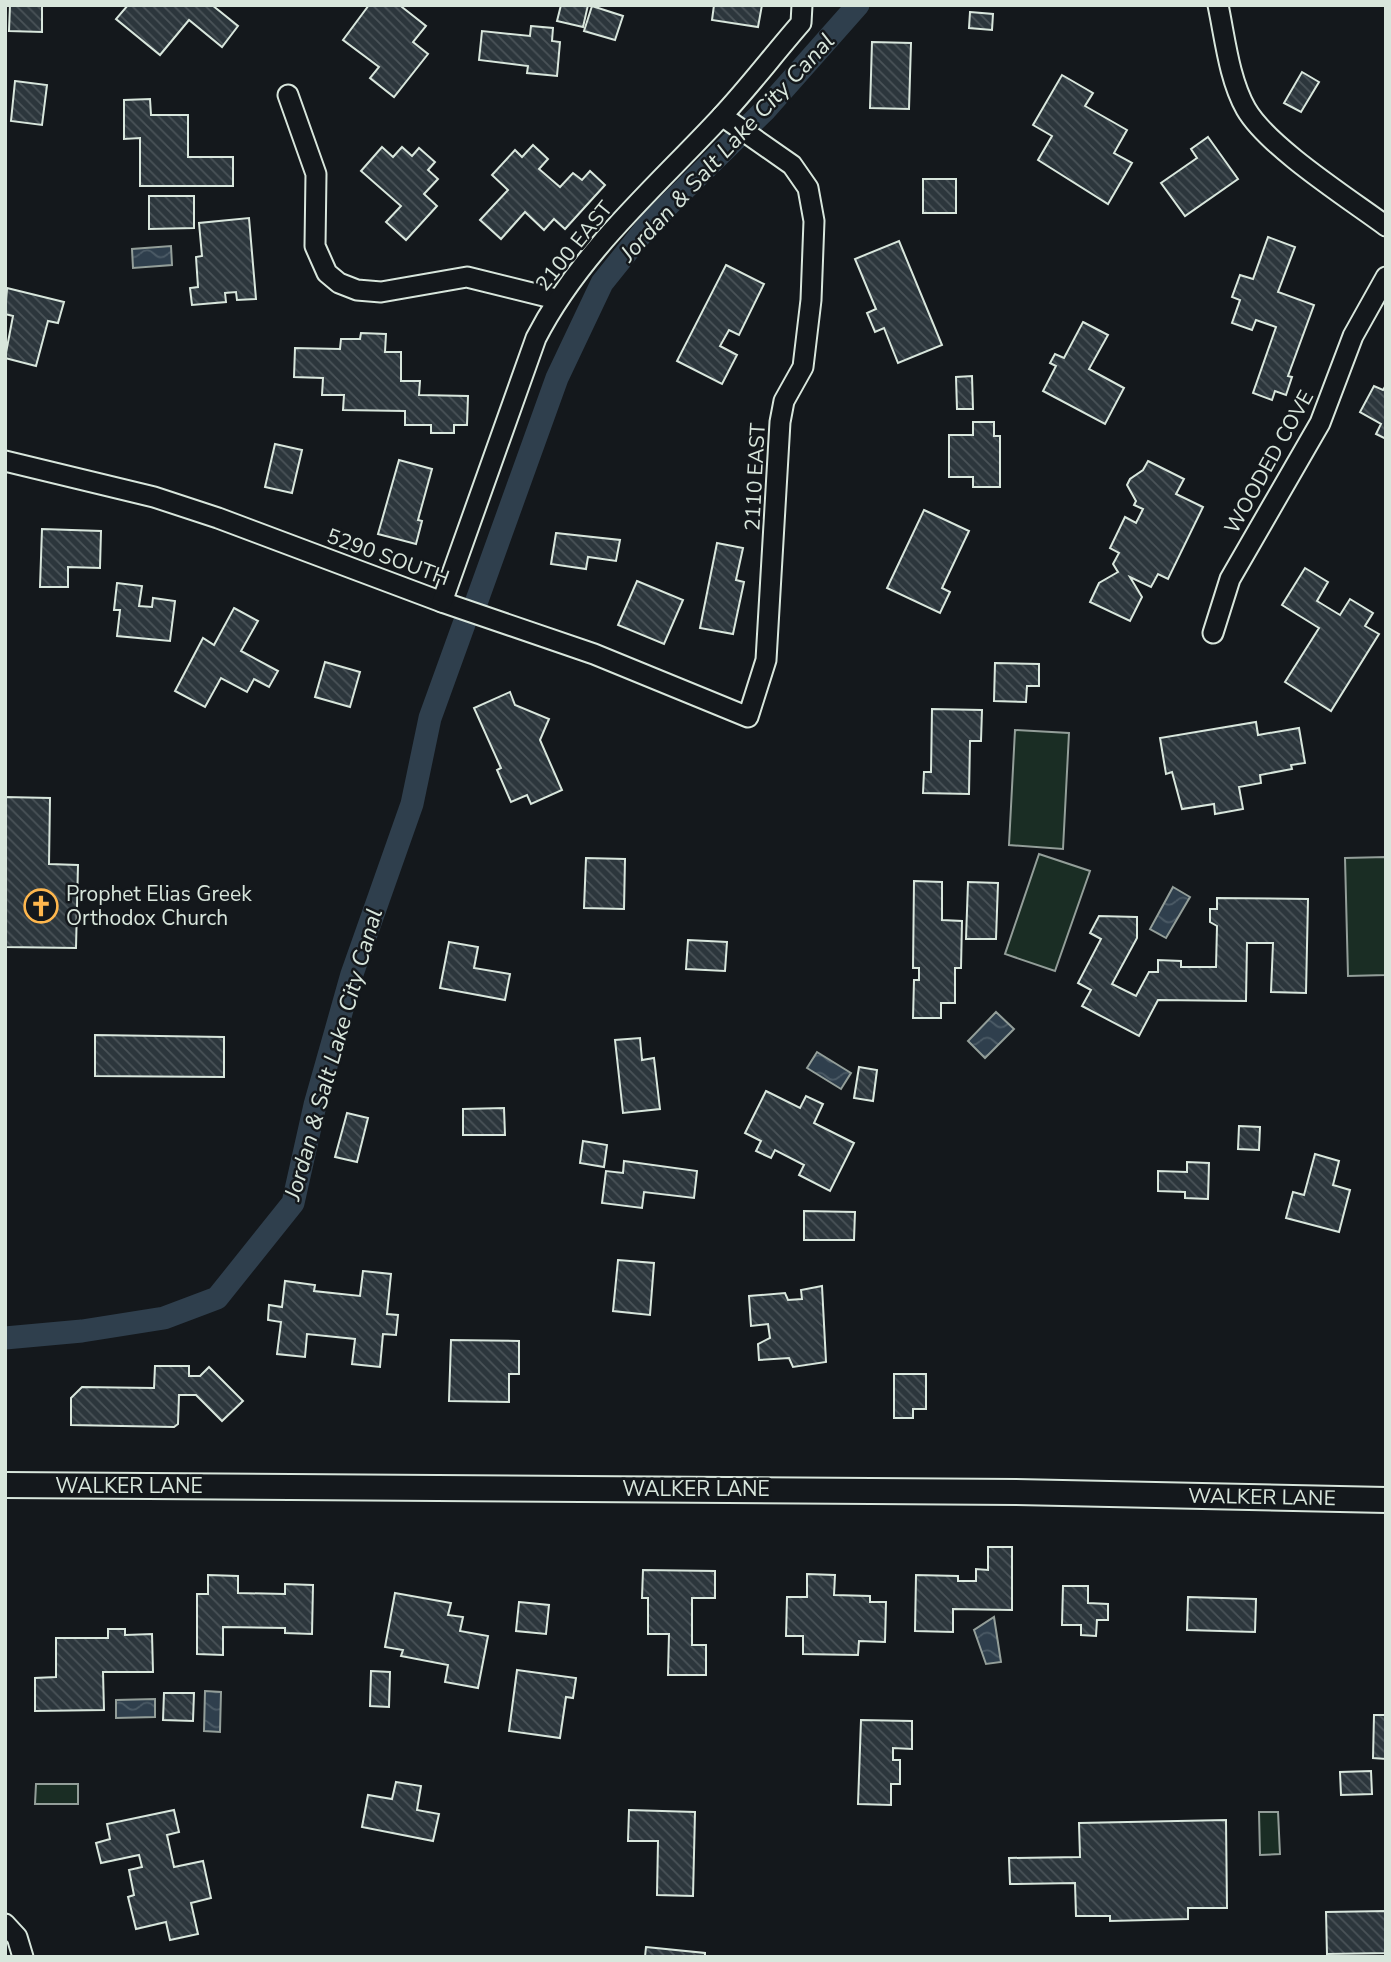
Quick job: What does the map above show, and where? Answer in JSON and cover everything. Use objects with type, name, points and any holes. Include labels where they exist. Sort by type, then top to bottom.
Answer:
[{"type":"street","name":"2100 EAST","points":[[442,602],[536,338],[556,299],[593,253],[728,120],[801,23],[802,5]]},
{"type":"street","points":[[1218,5],[1232,70],[1245,107],[1253,118],[1287,151],[1386,226]]},
{"type":"street","points":[[288,95],[316,174],[315,246],[327,273],[339,283],[357,290],[381,292],[467,277],[556,299]]},
{"type":"street","name":"2110 EAST","points":[[728,120],[792,165],[808,188],[814,221],[811,300],[803,367],[784,401],[780,422],[766,660],[748,717]]},
{"type":"street","name":"WOODED COVE","points":[[1213,633],[1230,579],[1320,423],[1353,336],[1386,277]]},
{"type":"street","name":"5290 SOUTH","points":[[5,461],[155,497],[442,602],[594,654],[748,717]]},
{"type":"street","name":"WALKER LANE","points":[[5,1485],[1016,1492],[1386,1500]]},
{"type":"street","points":[[5,1924],[17,1937],[23,1957]]},
{"type":"green space","points":[[1015,730],[1069,733],[1063,849],[1009,845]]},
{"type":"green space","points":[[1039,854],[1090,871],[1055,971],[1005,954]]},
{"type":"green space","points":[[1386,857],[1386,975],[1348,976],[1345,858]]},
{"type":"green space","points":[[36,1784],[78,1784],[78,1804],[35,1804]]},
{"type":"green space","points":[[1259,1812],[1278,1812],[1280,1854],[1260,1855]]},
{"type":"water","points":[[171,246],[172,265],[133,268],[132,249]]},
{"type":"water","points":[[1173,887],[1190,897],[1166,938],[1150,929]]},
{"type":"water","points":[[996,1012],[1014,1029],[985,1058],[968,1041]]},
{"type":"water","points":[[817,1052],[851,1073],[841,1089],[807,1068]]},
{"type":"water","points":[[994,1617],[1001,1662],[986,1664],[974,1630]]},
{"type":"water","points":[[205,1691],[221,1692],[220,1732],[204,1731]]},
{"type":"water","points":[[155,1699],[155,1717],[116,1718],[116,1700]]},
{"type":"building","points":[[10,5],[42,5],[42,32],[9,31]]},
{"type":"building","points":[[128,5],[212,5],[238,26],[222,47],[189,20],[160,55],[116,19]]},
{"type":"building","points":[[369,5],[403,5],[402,7],[426,26],[413,42],[428,54],[394,97],[370,78],[379,67],[343,40]]},
{"type":"building","points":[[561,5],[588,5],[583,27],[557,21]]},
{"type":"building","points":[[714,5],[762,5],[758,27],[712,20]]},
{"type":"building","points":[[592,6],[623,16],[615,40],[584,31]]},
{"type":"building","points":[[970,12],[993,14],[992,30],[969,28]]},
{"type":"building","points":[[531,26],[553,28],[552,41],[560,42],[557,76],[527,73],[528,66],[479,60],[482,31],[530,36]]},
{"type":"building","points":[[872,42],[911,43],[909,109],[870,108]]},
{"type":"building","points":[[1302,72],[1319,82],[1301,112],[1284,103]]},
{"type":"building","points":[[1062,75],[1093,93],[1085,106],[1127,130],[1114,153],[1132,163],[1108,204],[1038,160],[1052,136],[1033,125]]},
{"type":"building","points":[[15,81],[47,85],[42,125],[11,121]]},
{"type":"building","points":[[150,99],[151,115],[188,115],[188,157],[233,157],[233,186],[140,186],[140,138],[124,139],[124,100]]},
{"type":"building","points":[[1208,137],[1238,179],[1185,216],[1161,183],[1197,158],[1191,149]]},
{"type":"building","points":[[533,145],[548,159],[539,169],[560,187],[573,173],[582,180],[590,171],[605,185],[565,229],[554,219],[544,230],[525,212],[501,239],[480,220],[508,190],[492,175],[515,150],[522,157]]},
{"type":"building","points":[[382,147],[393,157],[402,147],[412,156],[419,148],[435,162],[428,170],[438,179],[424,194],[437,206],[406,240],[386,222],[401,206],[361,171]]},
{"type":"building","points":[[923,179],[956,179],[956,213],[923,213]]},
{"type":"building","points":[[149,196],[194,196],[194,228],[149,229]]},
{"type":"building","points":[[249,218],[256,299],[237,300],[236,292],[225,293],[226,302],[192,305],[190,288],[198,287],[196,257],[202,256],[199,223]]},
{"type":"building","points":[[1268,237],[1295,247],[1278,292],[1314,305],[1288,376],[1292,377],[1286,395],[1275,391],[1272,400],[1253,393],[1276,327],[1256,320],[1252,330],[1232,323],[1240,300],[1232,297],[1240,275],[1253,279]]},
{"type":"building","points":[[899,241],[942,345],[898,363],[884,328],[875,332],[867,313],[876,309],[855,259]]},
{"type":"building","points":[[726,265],[764,284],[739,335],[729,330],[720,346],[737,355],[722,384],[677,361]]},
{"type":"building","points":[[7,288],[64,302],[58,323],[48,321],[36,366],[5,358],[13,316],[5,314]]},
{"type":"building","points":[[1083,322],[1108,335],[1089,369],[1124,388],[1105,424],[1043,391],[1056,366],[1050,363],[1055,354],[1064,358]]},
{"type":"building","points":[[361,333],[386,334],[385,352],[401,352],[401,381],[420,381],[419,395],[468,396],[467,425],[454,425],[454,433],[431,433],[431,425],[405,425],[405,411],[343,410],[344,395],[322,395],[323,378],[294,377],[295,348],[340,349],[341,339],[360,339]]},
{"type":"building","points":[[972,376],[973,409],[957,409],[956,377]]},
{"type":"building","points":[[1386,385],[1386,439],[1376,434],[1381,424],[1360,412],[1374,386],[1383,390]]},
{"type":"building","points":[[973,422],[994,422],[994,436],[1000,436],[1000,487],[973,487],[973,477],[949,477],[949,435],[973,435]]},
{"type":"building","points":[[275,444],[302,450],[292,493],[265,487]]},
{"type":"building","points":[[399,460],[432,469],[418,520],[422,521],[416,544],[378,534]]},
{"type":"building","points":[[1148,461],[1184,479],[1176,494],[1203,507],[1168,579],[1158,574],[1151,587],[1130,577],[1142,597],[1130,621],[1090,602],[1099,583],[1118,572],[1113,564],[1119,553],[1110,548],[1125,517],[1136,523],[1143,509],[1134,505],[1136,501],[1127,485],[1130,479],[1143,470]]},
{"type":"building","points":[[924,510],[969,531],[942,588],[950,592],[940,613],[887,588]]},
{"type":"building","points":[[42,529],[101,531],[100,568],[68,567],[68,587],[40,587]]},
{"type":"building","points":[[556,533],[620,540],[616,561],[588,557],[586,569],[551,564]]},
{"type":"building","points":[[717,543],[743,548],[736,580],[744,582],[733,634],[700,628]]},
{"type":"building","points":[[1305,568],[1328,582],[1317,601],[1340,615],[1350,599],[1373,613],[1365,626],[1379,634],[1331,711],[1285,682],[1319,628],[1282,605]]},
{"type":"building","points":[[637,581],[683,600],[664,644],[618,625]]},
{"type":"building","points":[[117,583],[142,586],[139,606],[152,607],[153,598],[175,601],[170,641],[117,636],[120,610],[114,610]]},
{"type":"building","points":[[234,608],[258,621],[241,651],[278,671],[269,687],[254,679],[247,692],[221,678],[205,707],[175,691],[203,638],[214,645]]},
{"type":"building","points":[[325,662],[360,672],[350,707],[315,697]]},
{"type":"building","points":[[995,663],[1039,664],[1039,686],[1027,686],[1026,702],[994,701]]},
{"type":"building","points":[[510,692],[515,705],[549,719],[540,740],[562,790],[531,804],[527,795],[511,802],[497,770],[501,768],[474,708]]},
{"type":"building","points":[[932,709],[982,710],[981,741],[970,741],[969,794],[923,793],[924,772],[931,772]]},
{"type":"building","points":[[1256,722],[1258,735],[1299,728],[1305,763],[1291,765],[1292,769],[1260,775],[1261,783],[1239,787],[1243,809],[1215,814],[1214,804],[1182,809],[1172,772],[1166,774],[1160,738]]},
{"type":"building","name":"Prophet Elias Greek Orthodox Church","points":[[5,797],[50,798],[49,864],[78,865],[76,948],[5,947]]},
{"type":"building","points":[[586,858],[625,859],[624,909],[584,908]]},
{"type":"building","points":[[914,881],[942,882],[942,920],[962,921],[961,968],[955,968],[955,1003],[941,1003],[941,1018],[913,1018],[914,980],[919,980],[919,968],[913,968]]},
{"type":"building","points":[[968,882],[998,883],[996,939],[966,939]]},
{"type":"building","points":[[1217,898],[1308,899],[1306,993],[1271,992],[1273,943],[1247,943],[1246,1001],[1158,1000],[1139,1036],[1082,1006],[1091,990],[1078,983],[1101,939],[1090,933],[1099,916],[1137,917],[1137,938],[1112,984],[1136,996],[1149,972],[1158,972],[1158,960],[1181,961],[1181,967],[1216,967],[1217,926],[1210,922],[1210,909],[1217,909]]},
{"type":"building","points":[[688,940],[727,942],[725,971],[686,969]]},
{"type":"building","points":[[449,942],[478,947],[474,968],[510,974],[505,1000],[440,988]]},
{"type":"building","points":[[95,1035],[224,1037],[224,1077],[95,1076]]},
{"type":"building","points":[[640,1038],[642,1060],[654,1058],[660,1109],[623,1113],[615,1040]]},
{"type":"building","points":[[859,1067],[877,1070],[873,1101],[854,1098]]},
{"type":"building","points":[[766,1091],[800,1108],[806,1096],[823,1104],[814,1123],[854,1143],[830,1191],[799,1175],[804,1165],[775,1150],[771,1158],[756,1151],[761,1141],[745,1133]]},
{"type":"building","points":[[504,1108],[505,1135],[463,1135],[463,1109]]},
{"type":"building","points":[[347,1113],[368,1118],[357,1162],[335,1157]]},
{"type":"building","points":[[1239,1126],[1260,1127],[1259,1150],[1238,1149]]},
{"type":"building","points":[[583,1141],[607,1145],[604,1167],[580,1163]]},
{"type":"building","points":[[1315,1154],[1339,1161],[1333,1185],[1350,1190],[1339,1232],[1286,1218],[1293,1192],[1304,1195]]},
{"type":"building","points":[[624,1161],[697,1171],[694,1198],[644,1192],[642,1208],[602,1203],[606,1171],[623,1173]]},
{"type":"building","points":[[1187,1162],[1209,1163],[1208,1199],[1185,1198],[1185,1192],[1158,1191],[1158,1171],[1187,1172]]},
{"type":"building","points":[[804,1211],[855,1212],[854,1240],[804,1240]]},
{"type":"building","points":[[618,1260],[654,1263],[650,1315],[613,1311]]},
{"type":"building","points":[[363,1271],[391,1274],[387,1314],[398,1315],[396,1335],[383,1334],[380,1367],[352,1364],[355,1339],[307,1334],[305,1357],[277,1354],[281,1322],[268,1320],[269,1305],[282,1307],[285,1281],[315,1285],[314,1291],[360,1296]]},
{"type":"building","points":[[822,1286],[826,1362],[793,1367],[789,1358],[759,1360],[758,1344],[770,1338],[768,1324],[751,1326],[749,1296],[785,1293],[788,1300],[802,1299],[801,1290]]},
{"type":"building","points":[[451,1340],[519,1341],[519,1374],[509,1374],[509,1402],[449,1401]]},
{"type":"building","points":[[155,1366],[189,1366],[189,1376],[200,1376],[209,1367],[243,1401],[222,1421],[196,1395],[179,1395],[178,1424],[174,1427],[71,1425],[71,1398],[82,1387],[154,1388]]},
{"type":"building","points":[[894,1374],[926,1374],[926,1409],[913,1409],[913,1418],[894,1418]]},
{"type":"building","points":[[988,1547],[1012,1547],[1012,1610],[953,1609],[953,1632],[915,1631],[916,1575],[958,1576],[958,1581],[976,1581],[976,1569],[988,1570]]},
{"type":"building","points":[[643,1570],[715,1571],[715,1598],[692,1598],[692,1645],[706,1645],[706,1675],[668,1675],[669,1634],[648,1634],[648,1598],[642,1598]]},
{"type":"building","points":[[807,1574],[835,1575],[834,1595],[870,1596],[870,1602],[886,1602],[885,1642],[859,1641],[858,1655],[803,1654],[803,1636],[786,1636],[787,1597],[807,1597]]},
{"type":"building","points":[[208,1575],[238,1576],[238,1593],[285,1594],[285,1584],[313,1585],[312,1634],[285,1633],[285,1628],[223,1627],[223,1655],[197,1654],[197,1594],[208,1594]]},
{"type":"building","points":[[1063,1586],[1088,1586],[1088,1603],[1108,1604],[1108,1620],[1097,1620],[1096,1636],[1081,1635],[1081,1625],[1062,1625]]},
{"type":"building","points":[[395,1593],[451,1603],[448,1615],[463,1617],[460,1631],[488,1636],[478,1688],[445,1682],[448,1665],[401,1656],[403,1650],[385,1647]]},
{"type":"building","points":[[1188,1597],[1256,1599],[1255,1632],[1187,1630]]},
{"type":"building","points":[[519,1602],[549,1605],[546,1634],[516,1631]]},
{"type":"building","points":[[108,1629],[125,1629],[125,1635],[152,1634],[153,1672],[103,1672],[104,1710],[35,1711],[35,1678],[56,1677],[56,1638],[108,1638]]},
{"type":"building","points":[[517,1670],[576,1678],[573,1698],[566,1697],[560,1738],[509,1731]]},
{"type":"building","points":[[371,1671],[390,1672],[389,1707],[370,1706]]},
{"type":"building","points":[[164,1693],[194,1693],[193,1721],[163,1720]]},
{"type":"building","points":[[1374,1715],[1386,1715],[1386,1759],[1373,1758]]},
{"type":"building","points":[[861,1720],[912,1721],[912,1749],[893,1748],[893,1760],[900,1760],[900,1784],[891,1784],[891,1805],[858,1804]]},
{"type":"building","points":[[1371,1771],[1372,1794],[1341,1795],[1340,1772]]},
{"type":"building","points":[[396,1782],[421,1786],[417,1810],[439,1814],[433,1841],[362,1827],[368,1795],[392,1799]]},
{"type":"building","points":[[174,1810],[179,1832],[167,1835],[174,1867],[203,1861],[211,1898],[191,1903],[198,1934],[170,1940],[166,1922],[136,1929],[128,1897],[134,1895],[129,1870],[142,1867],[139,1855],[101,1863],[96,1843],[110,1839],[107,1824]]},
{"type":"building","points":[[629,1810],[695,1812],[693,1896],[657,1895],[658,1841],[628,1841]]},
{"type":"building","points":[[1226,1820],[1227,1908],[1188,1908],[1188,1919],[1110,1921],[1110,1916],[1076,1916],[1075,1883],[1010,1884],[1009,1858],[1080,1857],[1079,1823]]},
{"type":"building","points":[[1386,1911],[1386,1953],[1327,1954],[1326,1912]]},
{"type":"building","points":[[646,1947],[705,1953],[705,1957],[645,1957]]},
{"type":"waterway","name":"Jordan & Salt Lake City Canal","points":[[476,603],[557,378],[602,283],[651,222],[766,109],[858,5]]},
{"type":"waterway","name":"Jordan & Salt Lake City Canal","points":[[5,1338],[82,1331],[164,1318],[217,1298],[293,1203],[315,1105],[352,974],[412,804],[430,718],[464,624]]},
{"type":"place","name":"Prophet Elias Greek Orthodox Church","points":[[41,906]]}]
